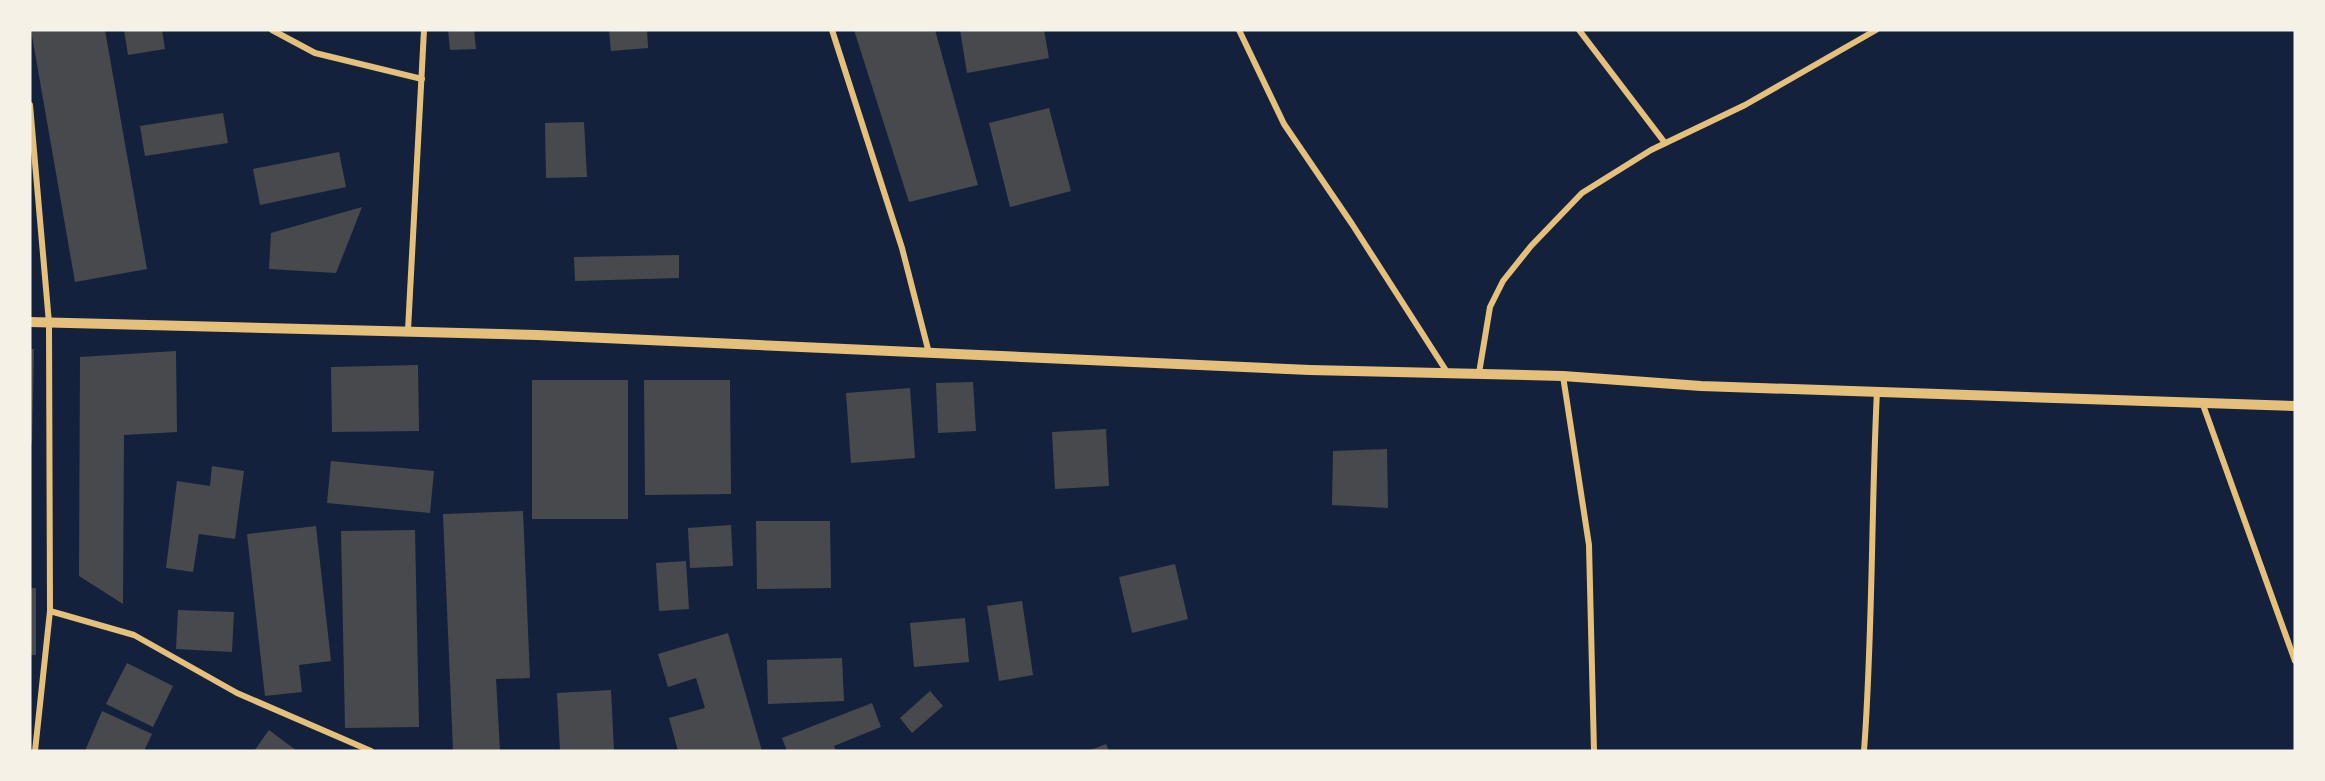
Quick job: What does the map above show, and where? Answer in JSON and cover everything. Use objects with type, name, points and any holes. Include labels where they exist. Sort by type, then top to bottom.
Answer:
[{"type":"street","points":[[272,30],[315,53],[422,79]]},
{"type":"street","points":[[408,330],[424,30]]},
{"type":"street","points":[[832,30],[902,248],[929,353]]},
{"type":"street","points":[[1239,30],[1284,123],[1447,372]]},
{"type":"street","points":[[1580,30],[1665,143]]},
{"type":"street","points":[[1479,373],[1490,307],[1503,281],[1532,246],[1582,193],[1665,143],[1745,105],[1876,30]]},
{"type":"street","points":[[30,105],[49,323],[50,611],[35,751]]},
{"type":"street","points":[[30,322],[408,330],[1310,370],[1563,376],[1701,386],[2295,406]]},
{"type":"street","points":[[1563,376],[1589,546],[1594,751]]},
{"type":"street","points":[[1864,751],[1870,674],[1873,473],[1877,391]]},
{"type":"street","points":[[2202,402],[2295,661]]},
{"type":"street","points":[[50,611],[134,635],[237,693],[371,751]]},
{"type":"building","points":[[31,30],[105,30],[147,269],[75,282]]},
{"type":"building","points":[[124,30],[162,30],[165,49],[128,55]]},
{"type":"building","points":[[448,30],[474,30],[476,49],[450,50]]},
{"type":"building","points":[[609,30],[647,30],[648,48],[611,51]]},
{"type":"building","points":[[854,30],[935,30],[978,185],[909,202]]},
{"type":"building","points":[[960,30],[1044,30],[1049,58],[967,73]]},
{"type":"building","points":[[1049,108],[1071,191],[1010,207],[989,123]]},
{"type":"building","points":[[223,113],[228,143],[145,156],[140,126]]},
{"type":"building","points":[[584,122],[587,177],[546,178],[545,123]]},
{"type":"building","points":[[339,152],[346,187],[260,205],[253,169]]},
{"type":"building","points":[[362,207],[336,273],[269,269],[271,233]]},
{"type":"building","points":[[679,255],[679,278],[575,281],[574,257]]},
{"type":"building","points":[[30,349],[34,349],[32,444],[30,444]]},
{"type":"building","points":[[176,351],[177,432],[124,435],[123,604],[79,576],[80,357]]},
{"type":"building","points":[[418,365],[419,431],[332,432],[331,367]]},
{"type":"building","points":[[532,380],[628,380],[628,519],[532,519]]},
{"type":"building","points":[[644,380],[730,380],[731,494],[645,495]]},
{"type":"building","points":[[973,382],[976,431],[938,433],[936,383]]},
{"type":"building","points":[[910,388],[915,458],[851,463],[846,393]]},
{"type":"building","points":[[1106,429],[1109,486],[1055,489],[1052,432]]},
{"type":"building","points":[[1387,449],[1388,508],[1332,505],[1333,451]]},
{"type":"building","points":[[331,461],[434,471],[430,513],[327,503]]},
{"type":"building","points":[[212,466],[244,471],[235,539],[199,534],[193,572],[166,568],[177,481],[210,486]]},
{"type":"building","points":[[523,511],[530,678],[496,679],[500,751],[453,751],[443,514]]},
{"type":"building","points":[[756,521],[830,521],[831,588],[757,589]]},
{"type":"building","points":[[731,525],[733,566],[690,568],[688,528]]},
{"type":"building","points":[[316,526],[331,661],[299,665],[302,692],[265,696],[247,534]]},
{"type":"building","points":[[415,530],[419,727],[345,728],[341,531]]},
{"type":"building","points":[[686,561],[689,609],[659,611],[656,563]]},
{"type":"building","points":[[1175,564],[1188,619],[1132,633],[1119,577]]},
{"type":"building","points":[[30,588],[36,588],[36,655],[30,655]]},
{"type":"building","points":[[1022,601],[1033,675],[999,681],[987,606]]},
{"type":"building","points":[[178,610],[234,612],[232,652],[176,649]]},
{"type":"building","points":[[965,618],[969,662],[914,667],[910,623]]},
{"type":"building","points":[[728,633],[762,751],[678,751],[669,718],[705,708],[696,678],[668,687],[658,654]]},
{"type":"building","points":[[842,658],[844,701],[768,704],[767,660]]},
{"type":"building","points":[[127,663],[173,686],[153,727],[106,704]]},
{"type":"building","points":[[611,690],[614,751],[560,751],[557,693]]},
{"type":"building","points":[[930,691],[943,706],[912,733],[900,718]]},
{"type":"building","points":[[872,703],[881,727],[834,746],[836,751],[787,751],[782,738]]},
{"type":"building","points":[[102,711],[152,734],[144,751],[85,751]]},
{"type":"building","points":[[269,730],[297,751],[254,751]]},
{"type":"building","points":[[1106,744],[1109,751],[1088,751]]}]
